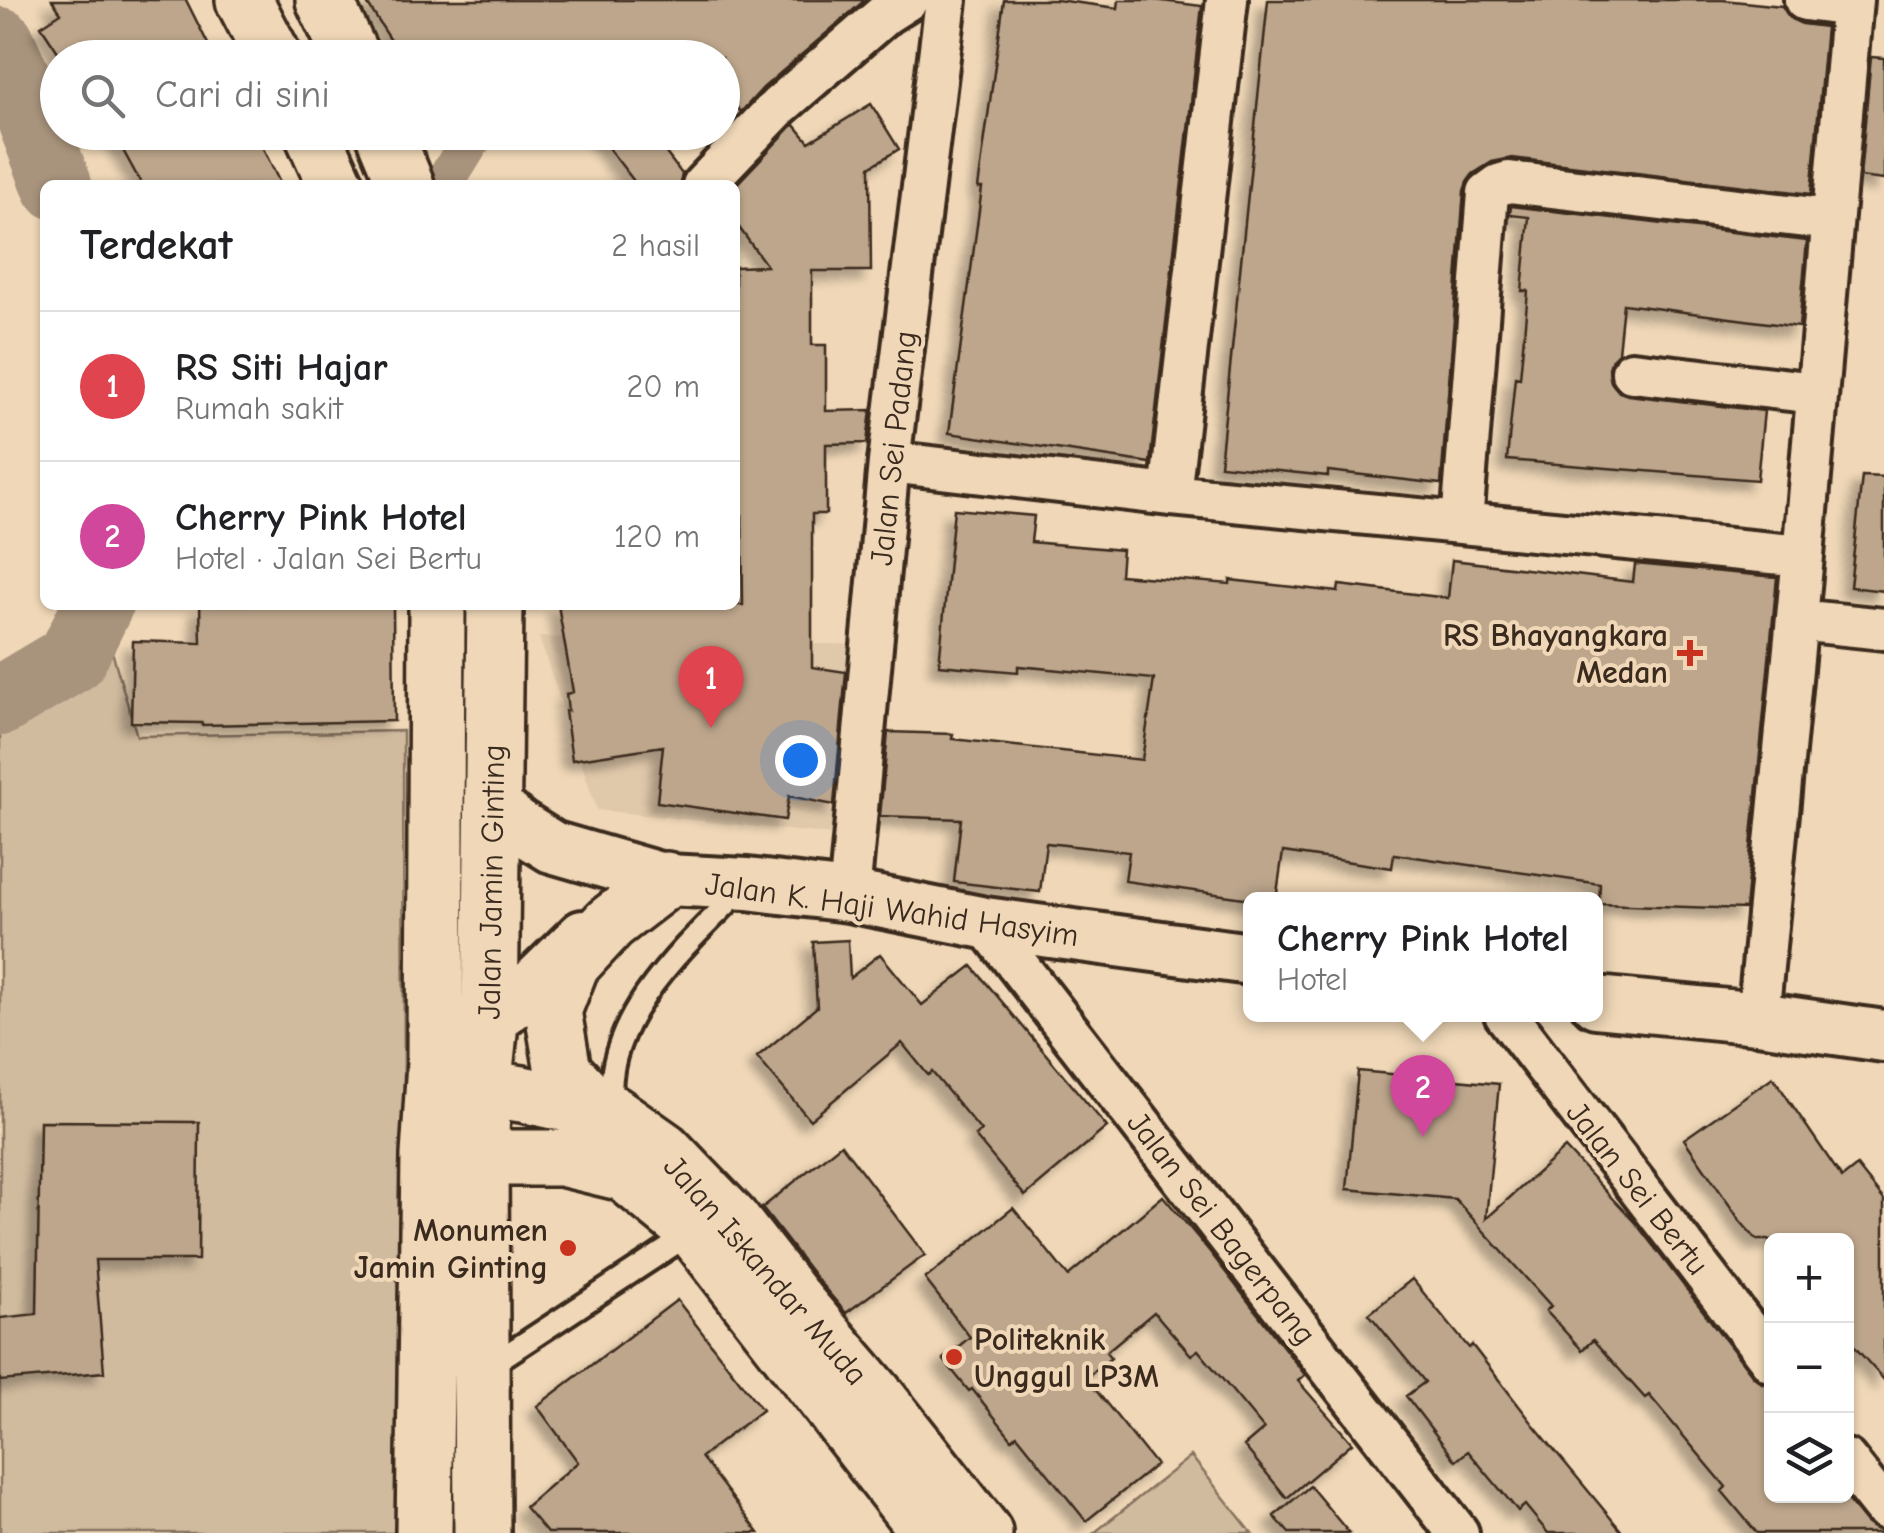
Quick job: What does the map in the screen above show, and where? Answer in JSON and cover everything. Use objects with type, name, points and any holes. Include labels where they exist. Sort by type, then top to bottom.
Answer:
[{"type":"main road","points":[[244,0],[265,40]]},
{"type":"main road","points":[[324,0],[343,40]]},
{"type":"main road","points":[[320,150],[334,180]]},
{"type":"main road","points":[[391,150],[404,180]]},
{"type":"main road","name":"Jalan Jamin Ginting","points":[[437,610],[454,1157]]},
{"type":"main road","name":"Jalan Jamin Ginting","points":[[451,1079],[490,1023],[495,610]]},
{"type":"main road","points":[[612,1114],[590,1099],[563,1071],[553,1011],[571,965],[610,924],[666,880]]},
{"type":"main road","name":"Jalan Iskandar Muda","points":[[451,1079],[612,1114],[664,1150],[731,1220],[984,1533]]},
{"type":"main road","points":[[454,1157],[482,1370],[482,1533]]},
{"type":"main road","points":[[424,1533],[454,1157]]},
{"type":"main road","name":"Jalan Iskandar Muda","points":[[454,1157],[562,1158],[624,1174],[695,1231],[930,1533]]},
{"type":"street","points":[[740,147],[779,106],[906,0]]},
{"type":"street","name":"Jalan Sei Padang","points":[[849,896],[889,462],[946,0]]},
{"type":"street","points":[[1170,495],[1227,0]]},
{"type":"street","points":[[1758,1018],[1831,220],[1859,18],[1804,0]]},
{"type":"street","points":[[708,180],[737,150]]},
{"type":"street","points":[[1462,523],[1488,194],[1499,184],[1510,182],[1831,220]]},
{"type":"street","points":[[1632,372],[1816,393]]},
{"type":"street","points":[[889,462],[1170,495],[1803,556]]},
{"type":"street","points":[[1797,620],[1884,629]]},
{"type":"street","name":"Jalan K. Haji Wahid Hasyim","points":[[491,803],[552,847],[666,880],[747,884],[849,896],[985,923],[1243,957]]},
{"type":"street","points":[[490,1023],[576,942],[619,908],[666,880]]},
{"type":"street","name":"Jalan Sei Bagerpang","points":[[985,923],[1458,1533]]},
{"type":"street","points":[[1603,1003],[1758,1018],[1884,1036]]},
{"type":"street","name":"Jalan Sei Bertu","points":[[1510,1022],[1764,1352]]},
{"type":"street","points":[[1854,1470],[1884,1508]]},
{"type":"lane","points":[[612,1114],[609,1084],[636,1008],[686,945],[747,884]]},
{"type":"lane","points":[[482,1370],[695,1231]]},
{"type":"shaded area","points":[[106,631],[137,736],[403,731],[405,1533],[0,1533],[0,689],[72,658]]},
{"type":"shaded area","points":[[539,637],[865,645],[835,835],[597,810]]},
{"type":"shaded area","points":[[1191,1456],[1252,1533],[1094,1533]]},
{"type":"building","points":[[52,0],[186,0],[206,40],[50,40],[41,26],[61,13]]},
{"type":"building","points":[[365,0],[865,0],[763,88],[741,112],[740,40],[391,40]]},
{"type":"building","points":[[1004,0],[1057,0],[1118,8],[1119,0],[1154,0],[1202,6],[1150,463],[949,433]]},
{"type":"building","points":[[1268,0],[1723,0],[1782,6],[1791,19],[1826,27],[1811,194],[1512,158],[1492,162],[1473,174],[1464,191],[1441,484],[1328,471],[1328,476],[1220,465]]},
{"type":"building","points":[[1871,57],[1884,58],[1884,180],[1860,177]]},
{"type":"building","points":[[871,104],[899,149],[870,167],[871,271],[812,271],[812,345],[826,345],[826,411],[871,410],[867,443],[826,444],[826,514],[812,514],[812,667],[846,672],[834,805],[789,796],[785,820],[657,802],[663,746],[572,760],[565,711],[566,694],[573,692],[559,610],[740,610],[743,605],[740,267],[767,266],[740,229],[740,181],[794,124],[809,142]]},
{"type":"building","points":[[123,150],[264,150],[279,180],[139,180]]},
{"type":"building","points":[[610,150],[664,150],[682,174],[681,180],[633,180]]},
{"type":"building","points":[[1511,206],[1807,241],[1799,327],[1623,304],[1618,353],[1609,368],[1611,382],[1619,392],[1628,395],[1764,411],[1757,480],[1507,460],[1528,291],[1522,291],[1529,217],[1510,215]]},
{"type":"building","points":[[1862,476],[1884,477],[1884,591],[1850,587]]},
{"type":"building","points":[[954,509],[1034,516],[1031,542],[1122,550],[1120,575],[1230,584],[1230,580],[1338,592],[1339,585],[1448,598],[1452,560],[1633,582],[1635,564],[1777,577],[1745,909],[1603,904],[1600,884],[1394,854],[1392,868],[1283,852],[1277,892],[1243,892],[1243,898],[1125,881],[1129,852],[1046,843],[1040,892],[954,882],[961,819],[880,816],[888,732],[953,734],[952,739],[1142,760],[1154,679],[1018,666],[1018,672],[939,665]]},
{"type":"building","points":[[200,610],[393,610],[394,721],[202,725],[131,722],[133,641],[201,643]]},
{"type":"building","points":[[848,940],[850,978],[880,954],[922,1005],[972,966],[1107,1127],[1025,1196],[975,1136],[981,1131],[902,1043],[810,1120],[757,1057],[817,1007],[813,942]]},
{"type":"building","points":[[1358,1071],[1499,1084],[1486,1219],[1565,1148],[1638,1226],[1753,1376],[1764,1383],[1764,1503],[1850,1503],[1866,1523],[1884,1533],[1757,1533],[1722,1491],[1726,1487],[1649,1395],[1645,1398],[1593,1340],[1582,1350],[1546,1311],[1551,1306],[1455,1199],[1347,1189]]},
{"type":"building","points":[[1773,1077],[1842,1178],[1857,1166],[1884,1200],[1884,1380],[1854,1346],[1854,1233],[1764,1233],[1764,1240],[1757,1240],[1684,1139]]},
{"type":"building","points":[[40,1121],[199,1122],[198,1260],[95,1260],[104,1372],[0,1381],[0,1318],[37,1314]]},
{"type":"building","points":[[841,1144],[925,1255],[846,1313],[762,1208]]},
{"type":"building","points":[[1163,1196],[1305,1375],[1298,1381],[1352,1443],[1287,1498],[1244,1446],[1264,1429],[1198,1350],[1191,1355],[1154,1312],[1106,1352],[1111,1358],[1086,1378],[1156,1465],[1086,1521],[1017,1435],[1012,1439],[943,1359],[970,1337],[925,1279],[1013,1208],[1068,1276]]},
{"type":"building","points":[[1412,1279],[1469,1348],[1472,1345],[1623,1533],[1548,1533],[1525,1505],[1518,1511],[1468,1451],[1456,1461],[1406,1396],[1425,1382],[1369,1314]]},
{"type":"building","points":[[677,1300],[762,1410],[701,1457],[759,1533],[547,1533],[525,1507],[578,1462],[537,1406]]},
{"type":"building","points":[[1310,1486],[1349,1533],[1289,1533],[1274,1516]]},
{"type":"waterway","points":[[0,42],[40,141]]},
{"type":"waterway","points":[[44,150],[55,180]]},
{"type":"waterway","points":[[447,179],[465,150]]},
{"type":"waterway","points":[[0,701],[72,658],[96,610]]},
{"type":"place","name":"RS Bhayangkara Medan","points":[[1690,653]]},
{"type":"place","name":"RS Siti Hajar","points":[[711,728]]},
{"type":"place","name":"Cherry Pink Hotel","points":[[1423,1137]]},
{"type":"place","name":"Monumen Jamin Ginting","points":[[568,1248]]},
{"type":"place","name":"Politeknik Unggul LP3M","points":[[954,1357]]}]
